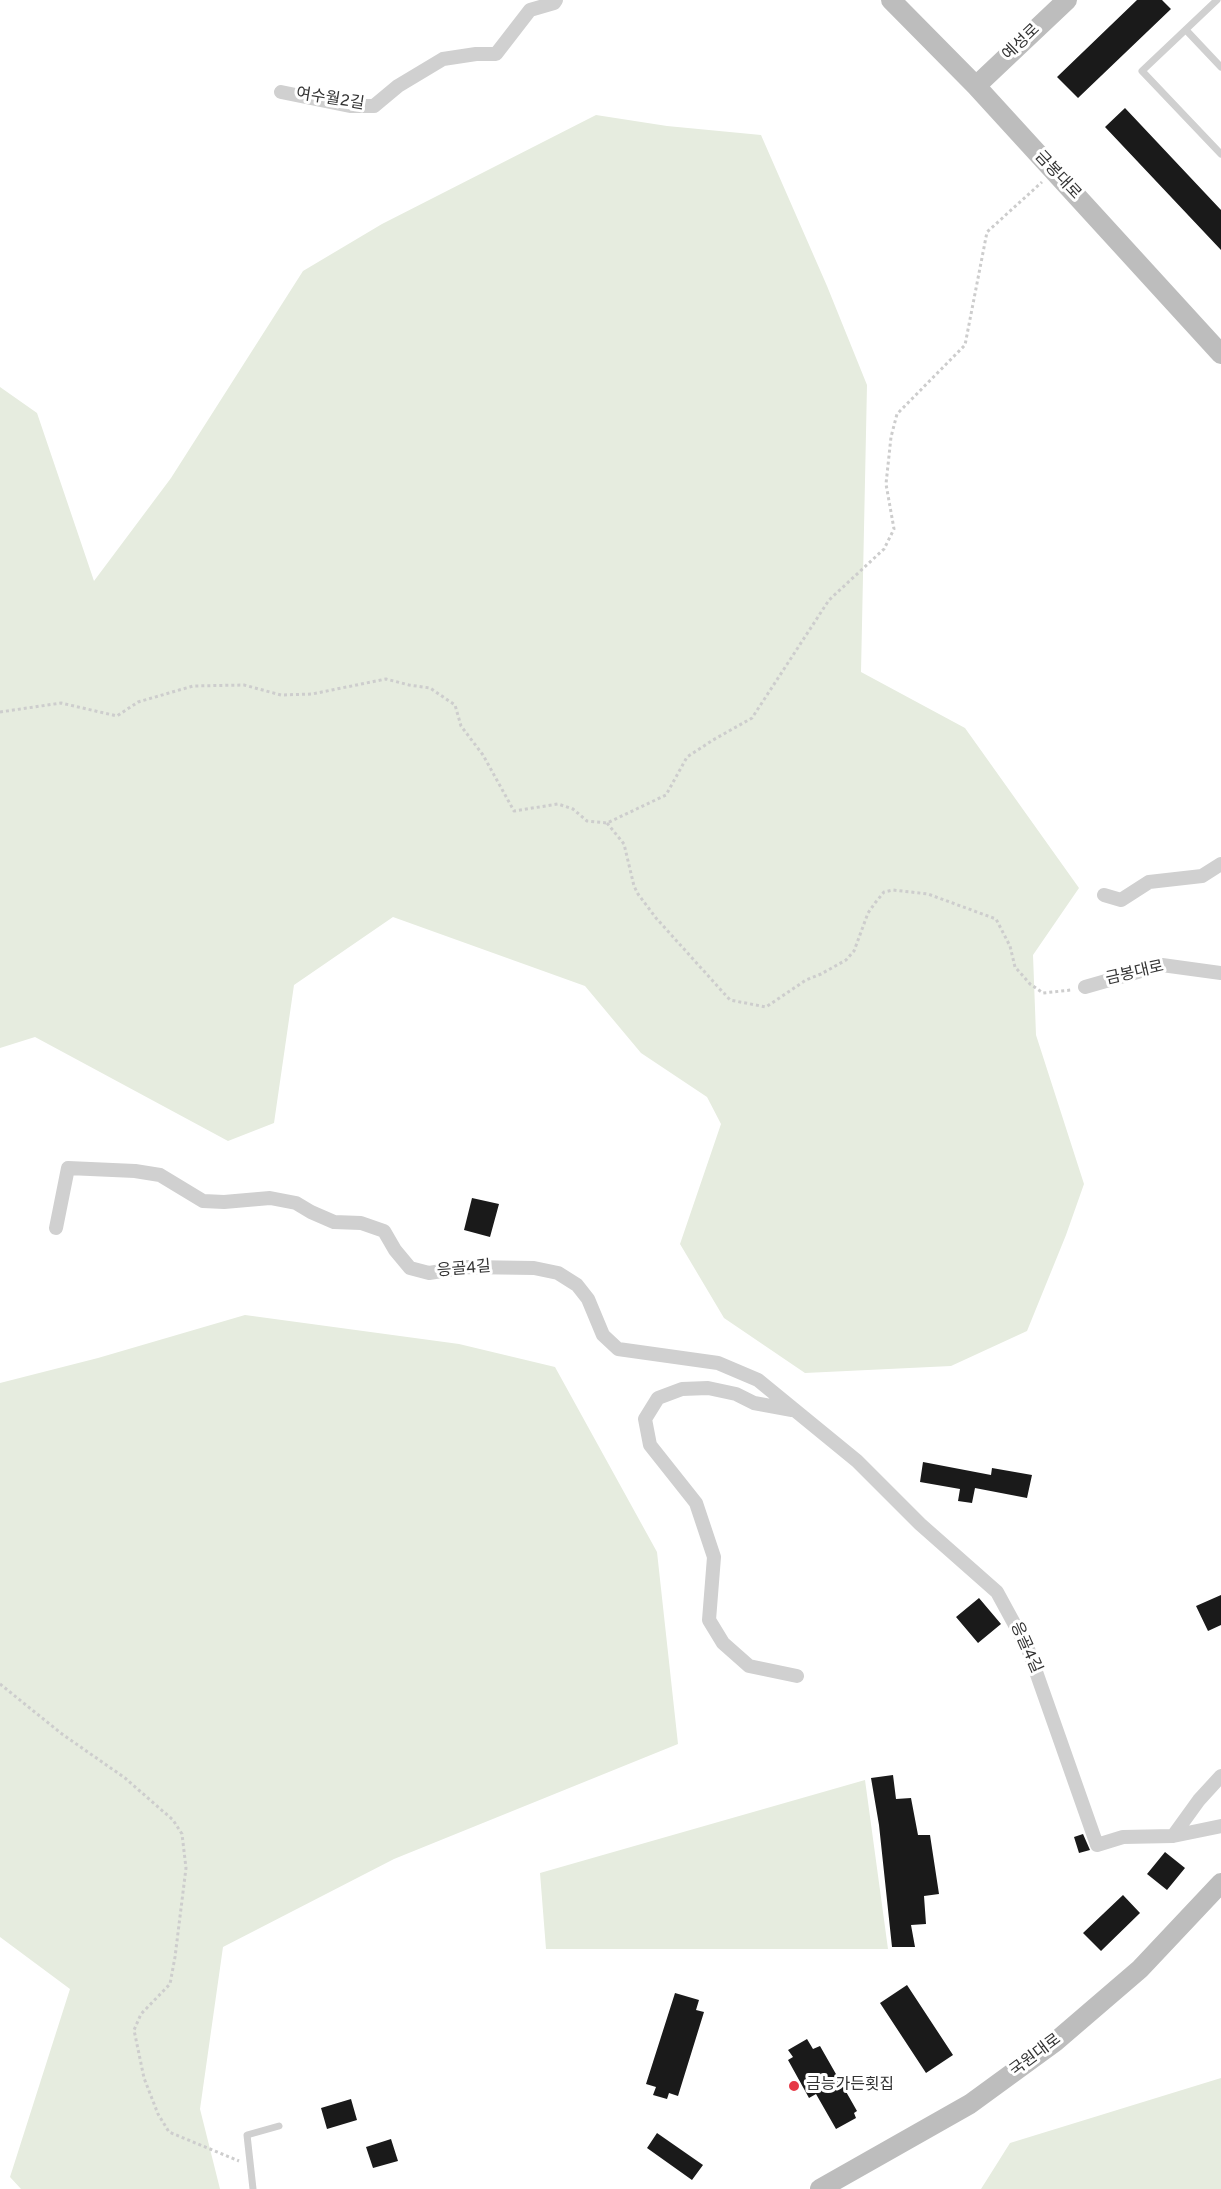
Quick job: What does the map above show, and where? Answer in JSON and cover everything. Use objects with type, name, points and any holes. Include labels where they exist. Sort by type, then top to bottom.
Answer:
[{"type":"street","name":"여수월2길","points":[[281,92],[350,106],[374,106],[398,86],[443,59],[476,54],[496,54],[530,10],[554,3],[556,0]]},
{"type":"street","name":"금봉대로","points":[[891,0],[976,86],[1221,354]]},
{"type":"street","name":"예성로","points":[[976,86],[1067,0]]},
{"type":"street","points":[[1104,895],[1121,900],[1149,882],[1202,876],[1221,864]]},
{"type":"street","name":"금봉대로","points":[[1085,987],[1162,964],[1221,973]]},
{"type":"street","name":"응골4길","points":[[56,1228],[68,1168],[118,1170],[160,1175],[203,1201],[224,1202],[270,1198],[296,1203],[334,1222],[361,1223],[384,1231],[395,1250],[410,1268],[429,1273],[467,1267],[534,1268],[558,1273],[577,1285],[588,1299],[603,1335],[618,1348],[718,1363],[758,1380],[857,1461],[920,1524],[997,1592],[1028,1649],[1097,1845],[1123,1837],[1173,1836],[1221,1826]]},
{"type":"street","name":"응골4길","points":[[794,1410],[754,1403],[736,1394],[708,1388],[682,1389],[658,1398],[645,1419],[650,1445],[696,1503],[714,1557],[710,1620],[723,1643],[749,1666],[797,1676]]},
{"type":"street","points":[[1173,1836],[1199,1800],[1221,1776]]},
{"type":"street","name":"국원대로","points":[[820,2189],[970,2104],[1055,2042],[1140,1969],[1221,1883]]},
{"type":"lane","points":[[1217,0],[1142,71],[1221,154]]},
{"type":"lane","points":[[1186,30],[1221,67]]},
{"type":"lane","points":[[253,2189],[247,2134],[279,2126]]},
{"type":"path","points":[[0,712],[61,703],[117,716],[138,702],[193,686],[244,685],[281,695],[312,694],[386,679],[430,688],[455,705],[461,726],[483,755],[514,811],[558,804],[573,809],[586,820],[607,823],[666,795],[687,757],[752,718],[829,600],[884,549],[894,530],[886,484],[891,437],[897,414],[965,345],[987,232],[1054,172]]},
{"type":"path","points":[[607,823],[624,844],[638,894],[656,918],[730,1000],[766,1007],[806,980],[846,960],[854,951],[874,903],[884,892],[892,890],[928,894],[996,919],[1010,946],[1015,967],[1030,984],[1043,993],[1085,987]]},
{"type":"path","points":[[0,1684],[62,1734],[124,1778],[173,1820],[182,1834],[186,1868],[170,1984],[141,2014],[134,2030],[144,2078],[158,2114],[169,2132],[249,2165]]},
{"type":"shaded area","points":[[596,115],[667,126],[761,135],[827,286],[867,385],[861,672],[965,728],[1079,888],[1033,955],[1036,1035],[1084,1184],[1027,1331],[951,1366],[805,1373],[724,1318],[680,1244],[721,1124],[707,1097],[641,1053],[585,986],[393,917],[294,985],[274,1123],[228,1141],[35,1037],[0,1048],[0,387],[37,413],[94,581],[171,478],[303,271],[382,224]]},
{"type":"shaded area","points":[[245,1315],[459,1344],[555,1367],[657,1552],[678,1744],[394,1859],[223,1947],[200,2109],[220,2189],[21,2189],[10,2177],[70,1989],[0,1937],[0,1383],[98,1358]]},
{"type":"shaded area","points":[[865,1780],[888,1949],[546,1949],[540,1873]]},
{"type":"shaded area","points":[[1221,2078],[1221,2189],[981,2189],[1010,2143]]},
{"type":"building","points":[[1137,0],[1162,0],[1171,9],[1078,98],[1057,77]]},
{"type":"building","points":[[1125,108],[1221,210],[1221,250],[1105,127]]},
{"type":"building","points":[[472,1198],[499,1204],[490,1237],[464,1230]]},
{"type":"building","points":[[923,1462],[991,1475],[992,1468],[1032,1475],[1027,1498],[975,1488],[972,1503],[958,1501],[960,1489],[920,1482]]},
{"type":"building","points":[[1221,1595],[1221,1625],[1208,1631],[1196,1606]]},
{"type":"building","points":[[979,1598],[1001,1624],[978,1643],[956,1617]]},
{"type":"building","points":[[893,1775],[896,1799],[911,1798],[918,1835],[930,1835],[939,1894],[924,1896],[926,1924],[911,1925],[915,1947],[892,1947],[879,1825],[871,1778]]},
{"type":"building","points":[[1083,1834],[1090,1850],[1079,1853],[1074,1837]]},
{"type":"building","points":[[1165,1852],[1185,1868],[1167,1890],[1147,1874]]},
{"type":"building","points":[[1123,1895],[1140,1913],[1101,1951],[1083,1933]]},
{"type":"building","points":[[907,1985],[953,2055],[926,2073],[880,2003]]},
{"type":"building","points":[[675,1993],[699,2000],[696,2010],[704,2012],[678,2096],[669,2093],[667,2099],[653,2095],[656,2087],[646,2084]]},
{"type":"building","points":[[807,2039],[813,2049],[820,2046],[857,2111],[854,2113],[856,2118],[836,2129],[816,2094],[809,2098],[788,2060],[793,2057],[788,2050]]},
{"type":"building","points":[[351,2099],[357,2120],[327,2129],[321,2108]]},
{"type":"building","points":[[657,2133],[703,2165],[692,2180],[647,2148]]},
{"type":"building","points":[[391,2139],[398,2161],[373,2168],[366,2147]]},
{"type":"place","name":"금능가든횟집","points":[[794,2086]]}]
